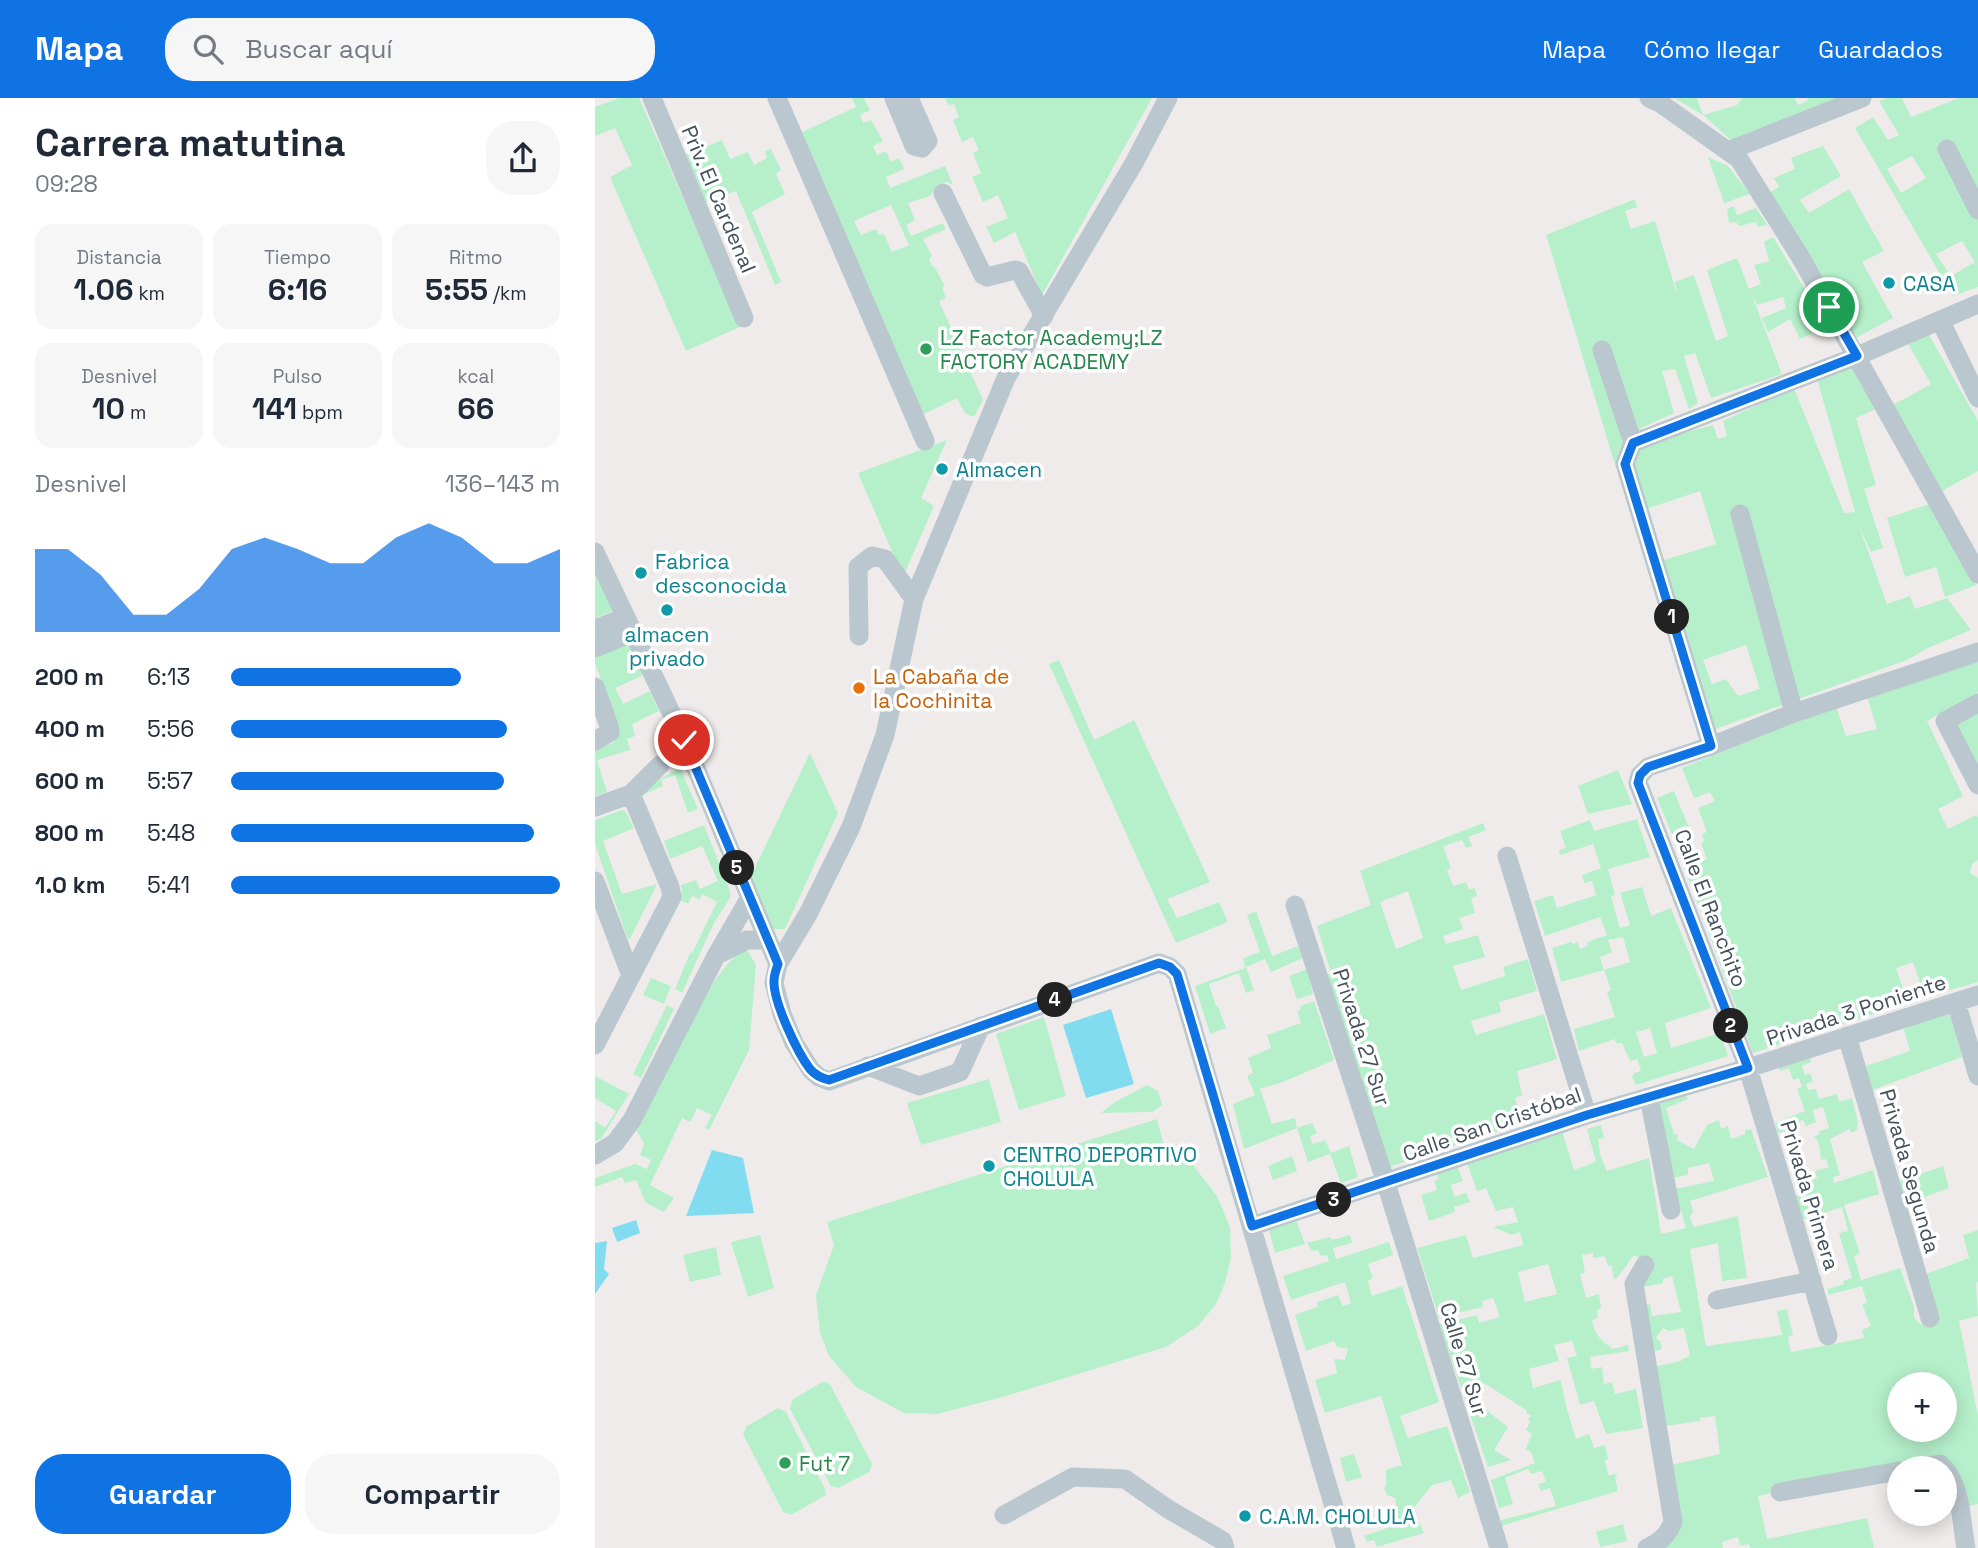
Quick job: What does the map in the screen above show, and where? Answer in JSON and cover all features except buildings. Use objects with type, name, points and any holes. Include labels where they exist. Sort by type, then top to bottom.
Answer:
[{"type":"street","name":"Priv. El Cardenal","points":[[652,98],[744,318]]},
{"type":"street","points":[[777,98],[925,441]]},
{"type":"street","points":[[894,98],[914,146],[922,148],[927,142],[909,98]]},
{"type":"street","points":[[1168,98],[1134,163],[1006,378],[914,599],[884,735],[851,827],[808,914],[778,964],[774,983],[782,1014],[794,1043],[811,1070],[819,1077],[829,1080],[1159,963],[1170,967],[1177,974],[1346,1548]]},
{"type":"street","points":[[1649,98],[1739,159],[1801,258],[1978,574]]},
{"type":"street","points":[[1728,151],[1858,99]]},
{"type":"street","points":[[1947,149],[1978,210]]},
{"type":"street","points":[[943,192],[983,275],[987,277],[1019,271],[1044,316]]},
{"type":"street","points":[[1633,443],[1857,356],[1978,304]]},
{"type":"street","points":[[1940,320],[1978,398]]},
{"type":"street","points":[[1602,350],[1633,443],[1625,464],[1711,746],[1794,713],[1978,652]]},
{"type":"street","points":[[1740,514],[1794,713]]},
{"type":"street","points":[[595,552],[684,740],[778,964]]},
{"type":"street","points":[[859,636],[858,567],[872,556],[885,559],[914,599]]},
{"type":"street","points":[[595,629],[629,625]]},
{"type":"street","points":[[595,648],[629,625]]},
{"type":"street","points":[[595,687],[610,732],[595,741]]},
{"type":"street","points":[[1978,703],[1945,721],[1978,785]]},
{"type":"street","name":"Calle El Ranchito","points":[[1711,746],[1648,767],[1640,775],[1638,783],[1748,1068]]},
{"type":"street","points":[[595,807],[631,794],[660,765]]},
{"type":"street","points":[[595,1045],[671,897],[670,887],[631,794]]},
{"type":"street","points":[[1507,856],[1587,1115]]},
{"type":"street","points":[[595,881],[631,976]]},
{"type":"street","points":[[595,1155],[614,1143],[632,1120],[716,956],[749,899]]},
{"type":"street","name":"Privada 27 Sur","points":[[1295,905],[1386,1183]]},
{"type":"street","points":[[716,956],[747,940],[767,940]]},
{"type":"street","name":"Privada 3 Poniente","points":[[1748,1068],[1978,995]]},
{"type":"street","points":[[1956,1002],[1978,1076]]},
{"type":"street","points":[[868,1066],[919,1086],[960,1072],[981,1026]]},
{"type":"street","name":"Privada Segunda","points":[[1847,1036],[1930,1318]]},
{"type":"street","name":"Calle San Cristóbal","points":[[1252,1226],[1587,1115],[1748,1068]]},
{"type":"street","name":"Privada Primera","points":[[1748,1068],[1828,1336]]},
{"type":"street","points":[[1649,1097],[1671,1210]]},
{"type":"street","name":"Calle 27 Sur","points":[[1386,1183],[1499,1548]]},
{"type":"street","points":[[1645,1265],[1634,1284],[1673,1522],[1669,1533],[1654,1545]]},
{"type":"street","points":[[1717,1300],[1812,1281]]},
{"type":"street","points":[[1780,1492],[1887,1473]]},
{"type":"street","points":[[1004,1515],[1073,1477],[1125,1479],[1168,1509],[1223,1541],[1225,1548]]},
{"type":"street","points":[[1957,1495],[1966,1548]]},
{"type":"green space","points":[[619,98],[639,98],[740,327],[686,351],[610,177],[632,165],[615,128],[595,136],[595,107]]},
{"type":"green space","points":[[852,98],[864,98],[870,110],[860,115],[863,123],[871,120],[883,141],[873,146],[877,155],[886,151],[891,162],[899,158],[904,169],[886,177],[890,188],[945,166],[953,185],[947,182],[939,184],[930,196],[908,203],[915,220],[906,225],[911,236],[943,223],[946,229],[923,239],[932,256],[929,259],[932,266],[945,286],[942,288],[946,298],[939,301],[983,400],[974,417],[965,413],[957,398],[920,416],[800,133],[856,107]],"holes":[[[891,205],[909,245],[892,252],[884,234],[879,235],[876,229],[861,235],[854,221]]]},
{"type":"green space","points":[[945,98],[1152,98],[1042,295],[1015,232],[994,243],[986,227],[1008,218],[998,195],[983,202],[972,177],[981,173],[973,153],[979,150],[973,137],[962,142],[953,120],[959,117],[954,104],[948,105]]},
{"type":"green space","points":[[1674,98],[1697,98],[1703,115]]},
{"type":"green space","points":[[1742,98],[1795,98],[1798,105],[1809,100],[1808,98],[1841,98],[1733,142],[1703,115],[1737,105]]},
{"type":"green space","points":[[1902,98],[1911,117],[1959,98],[1978,98],[1978,287],[1953,296],[1855,128],[1873,117],[1888,140],[1899,135],[1879,101]],"holes":[[[1912,156],[1926,178],[1901,193],[1887,169]],[[1962,241],[1975,262],[1951,276],[1936,254]]]},
{"type":"green space","points":[[722,140],[730,159],[748,152],[754,165],[767,158],[765,151],[771,149],[781,170],[776,174],[785,194],[752,212],[781,282],[775,285],[736,191],[702,204],[680,157]]},
{"type":"green space","points":[[1823,146],[1841,176],[1800,200],[1809,213],[1849,189],[1884,251],[1862,262],[1893,318],[1856,338],[1769,193],[1779,187],[1774,178],[1795,169],[1791,158]]},
{"type":"green space","points":[[1708,157],[1728,166],[1750,194],[1724,203]]},
{"type":"green space","points":[[1635,199],[1637,207],[1625,211],[1631,229],[1655,221],[1677,294],[1675,282],[1694,275],[1716,341],[1728,336],[1707,270],[1737,258],[1749,289],[1761,284],[1754,265],[1769,261],[1764,242],[1773,237],[1828,327],[1800,339],[1790,319],[1768,332],[1762,318],[1786,308],[1783,297],[1757,305],[1751,293],[1782,374],[1711,398],[1695,353],[1684,356],[1698,403],[1689,409],[1675,369],[1662,371],[1674,413],[1641,428],[1615,465],[1546,235]]},
{"type":"green space","points":[[1734,206],[1737,215],[1756,208],[1767,225],[1758,227],[1756,222],[1739,226],[1736,222],[1729,223],[1727,209]]},
{"type":"green space","points":[[1929,335],[1978,421],[1978,471],[1942,491],[1893,405],[1931,384],[1907,342]]},
{"type":"green space","points":[[1852,362],[1876,409],[1856,418],[1876,485],[1864,489],[1883,548],[1871,552],[1859,526],[1887,604],[1910,596],[1915,609],[1947,598],[1971,630],[1907,660],[1707,732],[1661,561],[1716,544],[1700,491],[1646,509],[1629,462],[1634,452],[1683,433],[1713,425],[1718,439],[1727,436],[1723,421],[1794,388],[1844,513],[1855,512],[1817,379]],"holes":[[[1746,645],[1760,689],[1738,696],[1726,679],[1712,684],[1703,660]]]},
{"type":"green space","points":[[947,440],[921,498],[934,506],[903,577],[858,473]]},
{"type":"green space","points":[[1929,504],[1976,585],[1945,597],[1936,567],[1905,577],[1887,518]]},
{"type":"green space","points":[[595,574],[613,611],[595,618]]},
{"type":"green space","points":[[629,642],[644,675],[615,688],[623,704],[650,691],[659,711],[632,724],[635,736],[627,739],[630,750],[597,760],[607,792],[595,796],[595,749],[613,743],[619,730],[595,663],[595,654]]},
{"type":"green space","points":[[1978,656],[1978,692],[1927,721],[1963,796],[1938,809],[1948,829],[1976,815],[1978,817],[1978,860],[1972,864],[1970,873],[1978,878],[1978,982],[1925,997],[1913,962],[1896,968],[1908,1003],[1753,1053],[1684,867],[1707,859],[1701,843],[1704,841],[1702,834],[1707,832],[1698,808],[1715,801],[1710,792],[1694,798],[1682,768],[1836,706],[1846,736],[1877,729],[1867,696]]},
{"type":"green space","points":[[1059,660],[1094,740],[1134,720],[1210,882],[1167,899],[1177,918],[1219,902],[1228,922],[1176,943],[1049,664]]},
{"type":"green space","points":[[1978,713],[1978,774],[1953,727]]},
{"type":"green space","points":[[810,753],[838,813],[785,929],[769,929],[749,880]]},
{"type":"green space","points":[[680,768],[698,809],[688,813],[675,775],[661,780],[663,786],[642,795],[645,787]]},
{"type":"green space","points":[[1618,770],[1632,804],[1588,814],[1578,786]]},
{"type":"green space","points":[[1674,791],[1689,828],[1672,834],[1657,798]]},
{"type":"green space","points":[[622,810],[634,828],[603,841],[622,894],[657,884],[628,940],[595,844],[595,820]]},
{"type":"green space","points":[[1637,819],[1650,857],[1608,869],[1615,895],[1611,896],[1620,928],[1630,925],[1620,893],[1642,887],[1651,916],[1671,908],[1711,1008],[1665,1023],[1671,1048],[1720,1033],[1728,1056],[1636,1085],[1632,1077],[1641,1070],[1637,1059],[1630,1061],[1622,1043],[1616,1043],[1615,1039],[1579,1051],[1574,1029],[1615,1017],[1607,992],[1611,990],[1604,970],[1561,982],[1552,948],[1578,942],[1580,949],[1588,946],[1587,942],[1607,935],[1600,917],[1545,936],[1534,901],[1553,895],[1557,908],[1596,895],[1592,881],[1584,883],[1582,875],[1601,868],[1593,844],[1560,855],[1559,850],[1566,848],[1560,831],[1590,820],[1594,831]],"holes":[[[1623,937],[1630,962],[1604,970],[1600,957],[1612,952],[1608,940]],[[1650,1028],[1657,1053],[1644,1057],[1636,1032]]]},
{"type":"green space","points":[[1483,823],[1486,830],[1468,837],[1472,846],[1466,848],[1462,840],[1443,846],[1451,868],[1447,870],[1453,886],[1466,882],[1469,890],[1475,888],[1477,896],[1471,898],[1475,913],[1459,918],[1463,929],[1443,936],[1446,944],[1478,935],[1485,957],[1453,966],[1461,990],[1505,976],[1503,967],[1528,959],[1537,991],[1499,1002],[1501,1012],[1471,1021],[1476,1035],[1544,1014],[1557,1059],[1517,1071],[1522,1095],[1515,1098],[1522,1123],[1389,1167],[1327,975],[1331,973],[1317,926],[1371,905],[1360,871]],"holes":[[[1408,891],[1423,938],[1396,949],[1380,902]]]},
{"type":"green space","points":[[704,825],[730,891],[730,898],[714,923],[682,993],[675,989],[690,953],[717,902],[702,894],[700,899],[692,896],[688,904],[678,899],[682,891],[681,885],[696,880],[700,889],[718,881],[702,846],[670,859],[664,841]]},
{"type":"green space","points":[[1256,911],[1272,956],[1298,946],[1303,958],[1271,972],[1265,959],[1246,967],[1254,990],[1246,993],[1239,973],[1209,984],[1226,1028],[1210,1034],[1195,986],[1245,968],[1243,958],[1260,952],[1247,915]]},
{"type":"green space","points":[[746,948],[756,965],[749,1050],[709,1130],[705,1128],[712,1115],[697,1108],[690,1122],[682,1118],[650,1185],[674,1198],[664,1212],[646,1203],[636,1180],[625,1183],[622,1177],[595,1187],[595,1178],[635,1164],[647,1169],[651,1160],[640,1155],[644,1144],[636,1129],[700,1003],[716,979]]},
{"type":"green space","points":[[1307,969],[1313,994],[1297,999],[1289,976]]},
{"type":"green space","points":[[651,978],[671,986],[664,1004],[643,995]]},
{"type":"green space","points":[[1314,1001],[1334,1060],[1260,1089],[1272,1124],[1295,1118],[1297,1128],[1244,1149],[1233,1104],[1255,1095],[1247,1076],[1253,1073],[1248,1058],[1271,1048],[1267,1035],[1301,1023],[1297,1011],[1301,1010],[1300,1006]]},
{"type":"green space","points":[[667,1005],[674,1009],[641,1078],[633,1074]]},
{"type":"green space","points":[[1950,1014],[1962,1057],[1870,1091],[1863,1067],[1910,1051],[1903,1027]]},
{"type":"green space","points":[[1044,1017],[1066,1096],[1019,1110],[996,1034]]},
{"type":"green space","points":[[1810,1057],[1811,1062],[1802,1066],[1805,1075],[1810,1073],[1813,1082],[1806,1084],[1808,1090],[1816,1089],[1819,1099],[1837,1094],[1839,1102],[1852,1098],[1858,1122],[1857,1130],[1851,1133],[1849,1129],[1830,1139],[1840,1175],[1833,1177],[1834,1183],[1873,1170],[1879,1194],[1844,1205],[1860,1253],[1854,1256],[1861,1280],[1900,1268],[1914,1307],[1914,1317],[1920,1324],[1927,1325],[1923,1275],[1969,1258],[1963,1235],[1978,1230],[1978,1316],[1959,1321],[1978,1416],[1978,1504],[1962,1508],[1957,1496],[1957,1456],[1887,1456],[1887,1469],[1758,1496],[1767,1539],[1867,1518],[1874,1548],[1750,1548],[1749,1544],[1740,1546],[1738,1537],[1722,1542],[1723,1548],[1647,1548],[1661,1541],[1671,1465],[1720,1454],[1715,1416],[1665,1426],[1653,1367],[1681,1361],[1690,1356],[1684,1328],[1669,1331],[1663,1328],[1656,1338],[1662,1349],[1651,1352],[1642,1306],[1650,1304],[1652,1316],[1681,1312],[1672,1276],[1663,1279],[1663,1283],[1639,1288],[1651,1265],[1634,1255],[1614,1279],[1611,1265],[1608,1266],[1605,1256],[1593,1258],[1593,1253],[1582,1255],[1585,1273],[1580,1274],[1586,1298],[1599,1294],[1601,1308],[1597,1310],[1598,1318],[1592,1320],[1595,1329],[1601,1340],[1613,1349],[1628,1345],[1629,1351],[1590,1357],[1591,1369],[1602,1367],[1604,1384],[1612,1382],[1615,1394],[1636,1389],[1643,1428],[1606,1434],[1594,1401],[1580,1405],[1567,1358],[1577,1356],[1572,1341],[1554,1345],[1559,1361],[1529,1369],[1533,1388],[1561,1380],[1576,1439],[1589,1434],[1594,1448],[1605,1445],[1608,1475],[1618,1474],[1615,1477],[1618,1491],[1501,1526],[1501,1520],[1556,1506],[1550,1488],[1541,1491],[1538,1484],[1546,1482],[1542,1471],[1531,1474],[1528,1469],[1505,1478],[1513,1504],[1499,1508],[1491,1480],[1535,1463],[1530,1451],[1525,1450],[1532,1434],[1526,1430],[1531,1415],[1484,1383],[1473,1400],[1508,1427],[1494,1450],[1511,1460],[1488,1467],[1439,1324],[1477,1315],[1479,1323],[1500,1317],[1493,1298],[1482,1301],[1483,1307],[1439,1317],[1417,1248],[1466,1235],[1473,1258],[1523,1245],[1520,1232],[1512,1235],[1493,1227],[1518,1222],[1513,1207],[1496,1211],[1486,1188],[1477,1191],[1467,1163],[1562,1131],[1574,1170],[1596,1162],[1587,1129],[1601,1125],[1604,1138],[1598,1139],[1599,1152],[1607,1171],[1649,1158],[1661,1234],[1686,1228],[1675,1189],[1714,1181],[1709,1163],[1688,1168],[1688,1175],[1673,1178],[1659,1102],[1686,1095],[1688,1099],[1666,1108],[1674,1134],[1678,1135],[1677,1140],[1694,1149],[1707,1125],[1719,1120],[1721,1129],[1728,1126],[1731,1139],[1751,1129],[1768,1177],[1690,1201],[1693,1211],[1690,1218],[1694,1227],[1738,1216],[1747,1278],[1722,1281],[1718,1243],[1690,1249],[1706,1346],[1782,1335],[1777,1311],[1787,1309],[1793,1335],[1788,1337],[1791,1352],[1864,1338],[1862,1330],[1871,1326],[1862,1304],[1867,1303],[1862,1286],[1828,1295],[1828,1289],[1844,1284],[1843,1281],[1852,1278],[1839,1233],[1848,1231],[1842,1207],[1799,1221],[1791,1197],[1809,1192],[1806,1182],[1817,1178],[1815,1171],[1829,1167],[1826,1159],[1821,1160],[1819,1144],[1814,1136],[1829,1128],[1823,1107],[1813,1110],[1816,1122],[1806,1126],[1803,1120],[1778,1133],[1775,1123],[1805,1111],[1797,1088],[1802,1087],[1799,1078],[1793,1080],[1789,1068],[1780,1071],[1779,1068]],"holes":[[[1548,1264],[1557,1294],[1525,1302],[1518,1272]]]},
{"type":"green space","points":[[595,1076],[629,1094],[601,1139],[595,1141],[595,1121],[605,1128],[616,1111],[595,1098]]},
{"type":"green space","points":[[989,1079],[1001,1122],[921,1145],[907,1103]]},
{"type":"green space","points":[[1147,1085],[1158,1091],[1162,1105],[1153,1112],[1101,1113],[1115,1102]]},
{"type":"green space","points":[[1157,1119],[1164,1146],[1186,1156],[1217,1196],[1230,1227],[1231,1258],[1225,1283],[1216,1304],[1198,1326],[1166,1347],[937,1414],[904,1413],[856,1387],[829,1356],[820,1333],[816,1295],[834,1245],[827,1222]]},
{"type":"green space","points":[[1312,1123],[1317,1133],[1310,1137],[1313,1144],[1325,1140],[1331,1153],[1349,1146],[1358,1177],[1341,1183],[1330,1154],[1308,1162],[1297,1128]]},
{"type":"green space","points":[[1292,1156],[1297,1171],[1273,1180],[1268,1166]]},
{"type":"green space","points":[[1457,1166],[1463,1181],[1451,1185],[1454,1197],[1466,1193],[1470,1202],[1454,1207],[1455,1212],[1429,1221],[1421,1195],[1437,1190],[1434,1181],[1439,1179],[1436,1174]]},
{"type":"green space","points":[[1943,1166],[1949,1188],[1901,1206],[1894,1183]]},
{"type":"green space","points":[[1295,1217],[1305,1244],[1275,1253],[1268,1226]]},
{"type":"green space","points":[[760,1235],[774,1288],[748,1297],[731,1242]]},
{"type":"green space","points":[[1350,1235],[1352,1243],[1333,1248],[1336,1259],[1389,1242],[1393,1255],[1368,1264],[1373,1278],[1368,1281],[1372,1296],[1402,1286],[1439,1402],[1400,1416],[1408,1438],[1447,1426],[1470,1492],[1458,1498],[1451,1480],[1432,1485],[1413,1509],[1424,1533],[1377,1547],[1374,1540],[1367,1542],[1364,1536],[1393,1526],[1390,1515],[1396,1501],[1387,1495],[1384,1488],[1386,1470],[1402,1465],[1381,1396],[1325,1413],[1315,1380],[1337,1373],[1334,1359],[1345,1360],[1348,1349],[1337,1347],[1334,1341],[1306,1351],[1295,1315],[1317,1307],[1317,1302],[1338,1295],[1343,1306],[1351,1303],[1345,1282],[1291,1300],[1283,1276],[1329,1261],[1327,1255],[1321,1256],[1318,1250],[1312,1251],[1307,1243]]},
{"type":"green space","points":[[716,1247],[721,1275],[690,1282],[683,1255]]},
{"type":"green space","name":"Fut 7","points":[[822,1382],[831,1386],[872,1464],[869,1472],[838,1488],[831,1486],[790,1409],[792,1400]]},
{"type":"green space","name":"Fut 7","points":[[778,1408],[786,1412],[826,1495],[791,1515],[783,1512],[743,1434],[747,1426]]},
{"type":"green space","points":[[1354,1454],[1362,1477],[1346,1482],[1340,1458]]},
{"type":"green space","points":[[1623,1524],[1627,1541],[1600,1547],[1596,1532]]},
{"type":"water","points":[[1111,1009],[1134,1084],[1086,1098],[1063,1025]]},
{"type":"water","points":[[712,1150],[743,1158],[754,1213],[686,1216]]},
{"type":"water","points":[[636,1220],[640,1233],[617,1242],[612,1228]]},
{"type":"water","points":[[607,1241],[604,1269],[609,1274],[595,1294],[595,1243]]},
{"type":"place","name":"CASA","points":[[1889,283]]},
{"type":"place","name":"LZ Factor Academy;LZ FACTORY ACADEMY","points":[[926,349]]},
{"type":"place","name":"Almacen","points":[[942,469]]},
{"type":"place","name":"Fabrica desconocida","points":[[641,573]]},
{"type":"place","name":"almacen privado","points":[[667,610]]},
{"type":"place","name":"La Cabaña de la Cochinita","points":[[859,688]]},
{"type":"place","name":"CENTRO DEPORTIVO CHOLULA","points":[[989,1166]]},
{"type":"place","name":"Fut 7","points":[[785,1463]]},
{"type":"place","name":"C.A.M. CHOLULA","points":[[1245,1516]]},
{"type":"route","points":[[684,740],[778,964],[774,983],[782,1014],[794,1043],[811,1070],[819,1077],[829,1080],[1159,963],[1170,967],[1177,974],[1252,1226],[1587,1115],[1748,1068],[1638,783],[1640,775],[1648,767],[1711,746],[1625,464],[1633,443],[1857,356],[1829,307]]}]
